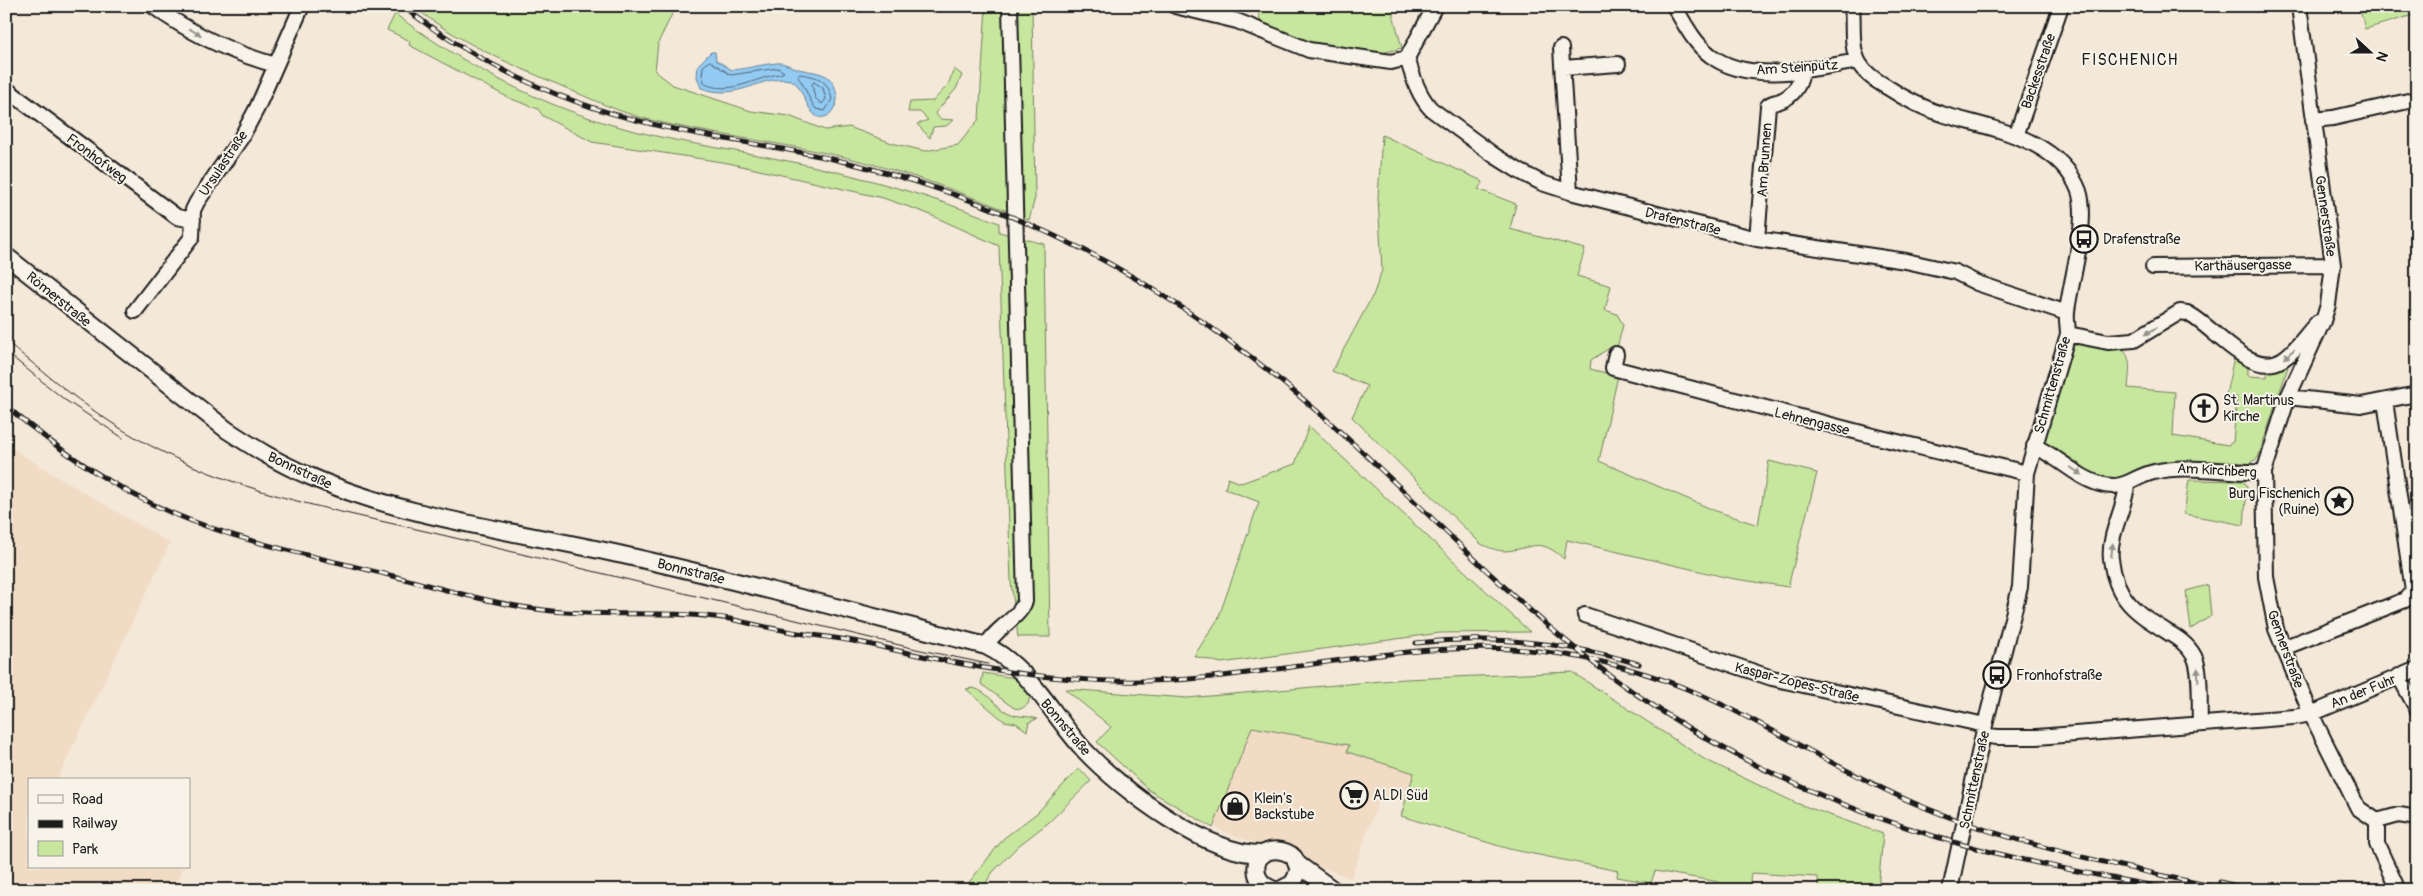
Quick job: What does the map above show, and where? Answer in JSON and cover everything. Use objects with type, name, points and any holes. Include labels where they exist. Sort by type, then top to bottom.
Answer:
[{"type":"main road","name":"Römerstraße","points":[[6,256],[112,341]]},
{"type":"main road","name":"Bonnstraße","points":[[112,341],[227,430],[263,453],[306,475],[338,488],[439,518],[696,572],[986,646],[1010,659],[1085,751],[1120,783],[1168,818],[1207,839],[1237,851],[1264,854],[1270,850],[1283,850],[1289,853],[1296,863]]},
{"type":"main road","name":"Bonnstraße","points":[[1237,851],[1257,873],[1263,884],[1274,890]]},
{"type":"main road","points":[[1257,873],[1259,859],[1264,854]]},
{"type":"main road","points":[[1286,887],[1297,874],[1296,863]]},
{"type":"main road","points":[[1296,863],[1333,889]]},
{"type":"main road","points":[[1286,887],[1302,882],[1333,889]]},
{"type":"street","points":[[153,6],[206,38],[243,56],[276,65]]},
{"type":"street","name":"Ursulastraße","points":[[136,312],[192,237],[193,210],[241,138],[302,6]]},
{"type":"street","points":[[986,646],[998,630],[1022,608],[1024,601],[1010,6]]},
{"type":"street","points":[[1175,6],[1237,21],[1310,50],[1391,62],[1406,58],[1436,6]]},
{"type":"street","name":"Am Steinpütz","points":[[1674,6],[1701,47],[1722,63],[1735,68],[1762,73],[1858,62]]},
{"type":"street","points":[[1852,6],[1858,62]]},
{"type":"street","name":"Backesstraße","points":[[2016,136],[2061,6]]},
{"type":"street","name":"Gennerstraße","points":[[2299,6],[2333,265],[2328,305],[2323,321],[2288,397],[2264,472],[2266,576],[2270,606],[2283,648],[2310,714],[2358,808],[2377,821]]},
{"type":"street","points":[[1561,48],[1570,192]]},
{"type":"street","name":"Drafenstraße","points":[[1406,58],[1424,102],[1495,156],[1542,183],[1570,192],[1757,239],[1906,261],[1955,272],[1977,283],[2067,313]]},
{"type":"street","name":"Schmittenstraße","points":[[1858,62],[1876,81],[1922,106],[2016,136],[2052,155],[2064,166],[2079,193],[2082,210],[2067,313],[2068,334],[2027,473],[2020,587],[1984,730],[1950,890]]},
{"type":"street","points":[[1563,68],[1618,64]]},
{"type":"street","name":"Am Brunnen","points":[[1757,239],[1768,106],[1788,97],[1796,89],[1801,80],[1802,69]]},
{"type":"street","name":"Fronhofweg","points":[[6,89],[177,217],[192,220]]},
{"type":"street","points":[[2313,120],[2333,118],[2417,99]]},
{"type":"street","name":"Karthäusergasse","points":[[2153,266],[2333,265]]},
{"type":"street","points":[[2068,334],[2108,342],[2134,340],[2180,312],[2187,313],[2238,353],[2254,361],[2271,363],[2282,360],[2297,347],[2318,322],[2323,321]]},
{"type":"street","name":"Lehnengasse","points":[[1616,354],[1613,368],[1868,435],[2027,473]]},
{"type":"street","points":[[2288,397],[2361,405],[2417,394]]},
{"type":"street","points":[[2283,648],[2411,595],[2413,583],[2410,520],[2385,401]]},
{"type":"street","points":[[2034,446],[2098,483],[2127,485],[2111,549],[2115,577],[2126,602],[2134,610],[2180,640],[2193,653],[2197,666],[2200,724]]},
{"type":"street","name":"Am Kirchberg","points":[[2127,485],[2151,472],[2170,468],[2264,472]]},
{"type":"street","name":"Kaspar-Zopes-Straße","points":[[1585,615],[1772,678],[1984,730]]},
{"type":"street","name":"An der Fuhr","points":[[2310,714],[2417,669]]},
{"type":"street","points":[[2400,676],[2417,709]]},
{"type":"street","points":[[1984,730],[1997,737],[2037,737],[2284,718],[2310,714]]},
{"type":"street","points":[[2398,890],[2376,844],[2377,821],[2399,815],[2417,818]]},
{"type":"shaded area","points":[[6,444],[54,475],[170,543],[58,778],[28,778],[28,868],[183,868],[177,881],[168,890],[6,890]]},
{"type":"shaded area","points":[[1252,727],[1349,745],[1347,752],[1415,773],[1405,803],[1380,796],[1351,878],[1222,831],[1214,826]]},
{"type":"green space","points":[[413,6],[676,6],[658,43],[655,71],[673,85],[751,111],[789,116],[825,130],[849,127],[892,143],[925,151],[958,145],[979,119],[986,6],[1032,6],[1035,198],[1029,220],[936,184],[864,162],[816,151],[674,125],[626,113],[502,60],[465,41]]},
{"type":"green space","points":[[1257,6],[1391,6],[1402,48],[1382,53],[1311,46],[1261,25]]},
{"type":"green space","points":[[2359,6],[2417,6],[2417,14],[2365,29]]},
{"type":"green space","points":[[395,14],[471,64],[524,92],[580,115],[654,136],[793,162],[872,181],[974,213],[999,223],[999,232],[1044,244],[1050,637],[1018,637],[1011,582],[999,246],[926,213],[883,198],[728,163],[592,142],[543,116],[538,109],[509,98],[409,45],[410,41],[387,30]]},
{"type":"green space","points":[[954,69],[962,75],[956,89],[935,113],[940,119],[954,120],[946,126],[933,127],[930,138],[917,124],[928,120],[920,112],[908,112],[910,102],[933,101],[948,85]]},
{"type":"green space","points":[[1382,135],[1480,180],[1483,182],[1478,189],[1516,204],[1510,229],[1585,249],[1577,276],[1611,286],[1605,310],[1617,314],[1623,325],[1617,348],[1611,347],[1591,360],[1590,369],[1618,376],[1599,461],[1716,511],[1758,525],[1769,461],[1817,473],[1788,587],[1729,578],[1567,540],[1564,559],[1547,547],[1541,546],[1504,551],[1490,548],[1481,544],[1352,417],[1367,386],[1332,371],[1374,293],[1382,270],[1378,197]]},
{"type":"green space","points":[[2079,344],[2118,347],[2123,350],[2129,364],[2128,388],[2175,392],[2173,436],[2228,445],[2233,442],[2237,397],[2226,395],[2234,357],[2248,365],[2248,376],[2267,377],[2268,369],[2288,367],[2258,458],[2246,466],[2100,480],[2047,448],[2040,440],[2068,349]]},
{"type":"green space","points":[[1309,426],[1530,632],[1440,633],[1221,663],[1194,656],[1218,619],[1259,502],[1225,489],[1228,478],[1241,483],[1295,464]]},
{"type":"green space","points":[[2189,480],[2243,481],[2247,487],[2244,525],[2184,514]]},
{"type":"green space","points":[[2208,585],[2211,616],[2191,629],[2186,591]]},
{"type":"green space","points":[[1572,672],[1704,759],[1796,803],[1883,834],[1878,890],[1818,890],[1818,877],[1751,873],[1749,890],[1719,890],[1719,882],[1655,871],[1651,883],[1617,877],[1618,871],[1509,849],[1401,816],[1414,773],[1347,752],[1349,745],[1252,727],[1213,828],[1149,790],[1097,742],[1111,727],[1065,689],[1187,698],[1405,679]]},
{"type":"green space","points":[[983,673],[1015,678],[1030,697],[1028,704],[1021,709],[1014,708],[981,684]]},
{"type":"green space","points":[[973,688],[979,690],[1009,713],[1037,719],[1029,722],[1027,731],[1016,723],[1004,721],[966,689]]},
{"type":"green space","points":[[1079,768],[1091,781],[1048,823],[1018,846],[993,872],[981,890],[963,890],[1004,838],[1037,813]]},
{"type":"water","points":[[711,52],[715,52],[716,60],[732,70],[779,63],[822,74],[828,77],[835,88],[836,105],[827,116],[820,117],[815,115],[810,110],[799,88],[790,80],[779,79],[727,92],[701,88],[697,77],[698,65]]},
{"type":"tram line","points":[[6,341],[97,413],[136,438],[192,466],[228,480],[303,503],[916,649],[988,664]]},
{"type":"tram line","points":[[6,352],[65,400],[123,438]]},
{"type":"railway","points":[[402,6],[459,45],[488,62],[550,92],[582,104],[671,129],[837,160],[900,177],[994,210],[1084,250],[1111,264],[1189,312],[1262,366],[1323,416],[1534,614],[1614,679],[1659,710],[1706,738],[1754,764],[1803,787],[1905,827],[2011,857],[2175,890]]},
{"type":"railway","points":[[6,406],[85,466],[149,503],[172,513],[224,532],[277,548],[504,604],[567,612],[707,616],[858,642],[1004,671],[1039,676],[1109,681],[1197,678],[1249,673],[1404,652],[1456,649],[1508,649],[1561,654],[1604,662],[1646,674],[1687,689],[1750,719],[1866,781],[1952,818],[2069,854],[2228,890]]},
{"type":"railway","points":[[1416,643],[1472,640],[1528,642],[1584,650],[1639,664]]},
{"type":"railway","points":[[2220,882],[2252,890]]},
{"type":"place","name":"Drafenstraße","points":[[2084,239]]},
{"type":"place","name":"St. Martinus Kirche","points":[[2204,408]]},
{"type":"place","name":"Burg Fischenich (Ruine)","points":[[2339,501]]},
{"type":"place","name":"Fronhofstraße","points":[[1997,675]]},
{"type":"place","name":"ALDI Süd","points":[[1354,795]]},
{"type":"place","name":"Klein's Backstube","points":[[1235,806]]},
{"type":"district","name":"FISCHENICH","points":[[2130,59]]}]
